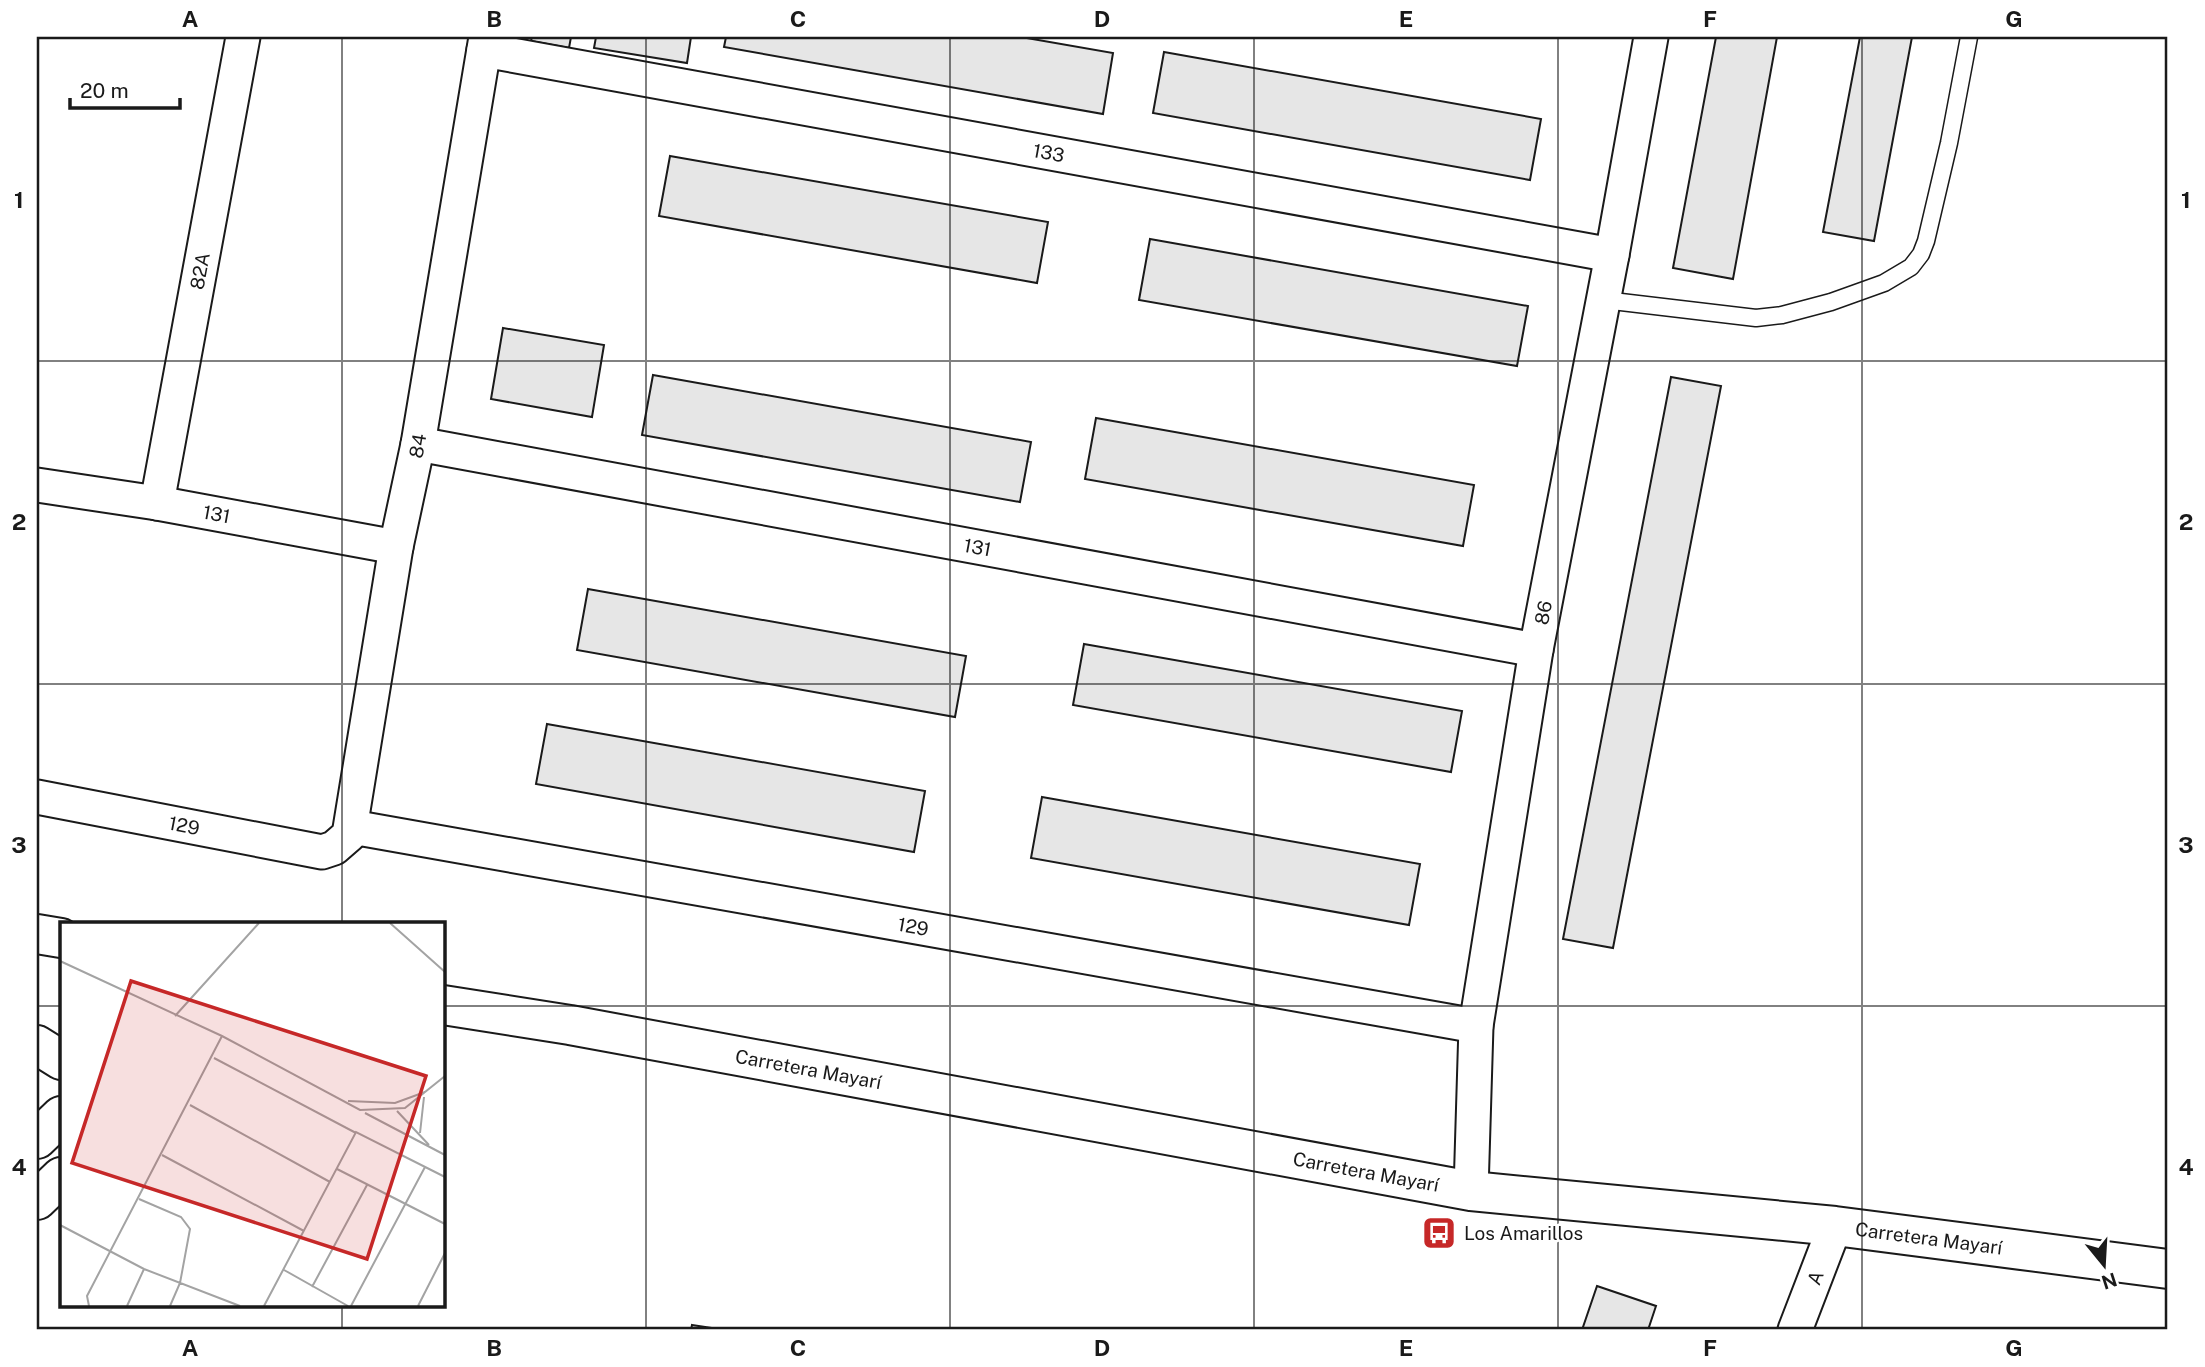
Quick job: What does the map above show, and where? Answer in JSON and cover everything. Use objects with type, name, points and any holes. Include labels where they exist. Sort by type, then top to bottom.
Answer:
[{"type":"main road","points":[[37,934],[60,938]]},
{"type":"main road","name":"Carretera Mayarí","points":[[444,1005],[570,1025],[1471,1191],[1835,1226],[2168,1269]]},
{"type":"main road","name":"Carretera Mayarí","points":[[444,1030],[570,1025]]},
{"type":"main road","points":[[37,1045],[60,1059]]},
{"type":"main road","points":[[37,1139],[60,1117]]},
{"type":"main road","points":[[37,1200],[60,1178]]},
{"type":"street","name":"82A","points":[[157,503],[243,37]]},
{"type":"street","name":"86","points":[[1471,1191],[1476,1026],[1536,650],[1604,300],[1651,37]]},
{"type":"street","name":"133","points":[[485,44],[1612,256]]},
{"type":"street","name":"84","points":[[343,838],[396,547],[418,444],[485,44]]},
{"type":"street","name":"131","points":[[418,444],[1536,650]]},
{"type":"street","name":"131","points":[[37,485],[157,503],[396,547]]},
{"type":"street","name":"129","points":[[37,797],[306,850],[322,852],[343,838],[1476,1026]]},
{"type":"street","name":"A","points":[[1795,1330],[1835,1226]]},
{"type":"lane","points":[[1604,300],[1756,318],[1782,315],[1862,292],[1912,267],[1926,241],[1949,143],[1969,37]]},
{"type":"building","points":[[532,37],[571,37],[569,48],[531,41]]},
{"type":"building","points":[[596,37],[691,37],[687,63],[594,48]]},
{"type":"building","points":[[726,37],[1021,37],[1113,53],[1103,114],[724,47]]},
{"type":"building","points":[[1716,37],[1777,37],[1733,279],[1673,268]]},
{"type":"building","points":[[1860,37],[1912,37],[1874,241],[1823,232]]},
{"type":"building","points":[[1164,52],[1541,119],[1530,180],[1153,113]]},
{"type":"building","points":[[670,156],[1048,222],[1037,283],[659,216]]},
{"type":"building","points":[[1150,239],[1528,306],[1517,366],[1139,300]]},
{"type":"building","points":[[503,328],[604,345],[592,417],[491,399]]},
{"type":"building","points":[[653,375],[1031,442],[1020,502],[642,435]]},
{"type":"building","points":[[1671,377],[1721,386],[1613,948],[1563,939]]},
{"type":"building","points":[[1096,418],[1474,485],[1463,546],[1085,479]]},
{"type":"building","points":[[588,589],[966,656],[955,717],[577,650]]},
{"type":"building","points":[[1084,644],[1462,711],[1451,772],[1073,705]]},
{"type":"building","points":[[547,724],[925,791],[914,852],[536,784]]},
{"type":"building","points":[[1042,797],[1420,864],[1409,925],[1031,858]]},
{"type":"building","points":[[1597,1286],[1656,1306],[1648,1330],[1582,1330]]},
{"type":"building","points":[[692,1325],[725,1330],[691,1330]]},
{"type":"place","name":"Los Amarillos","points":[[1439,1233]]}]
